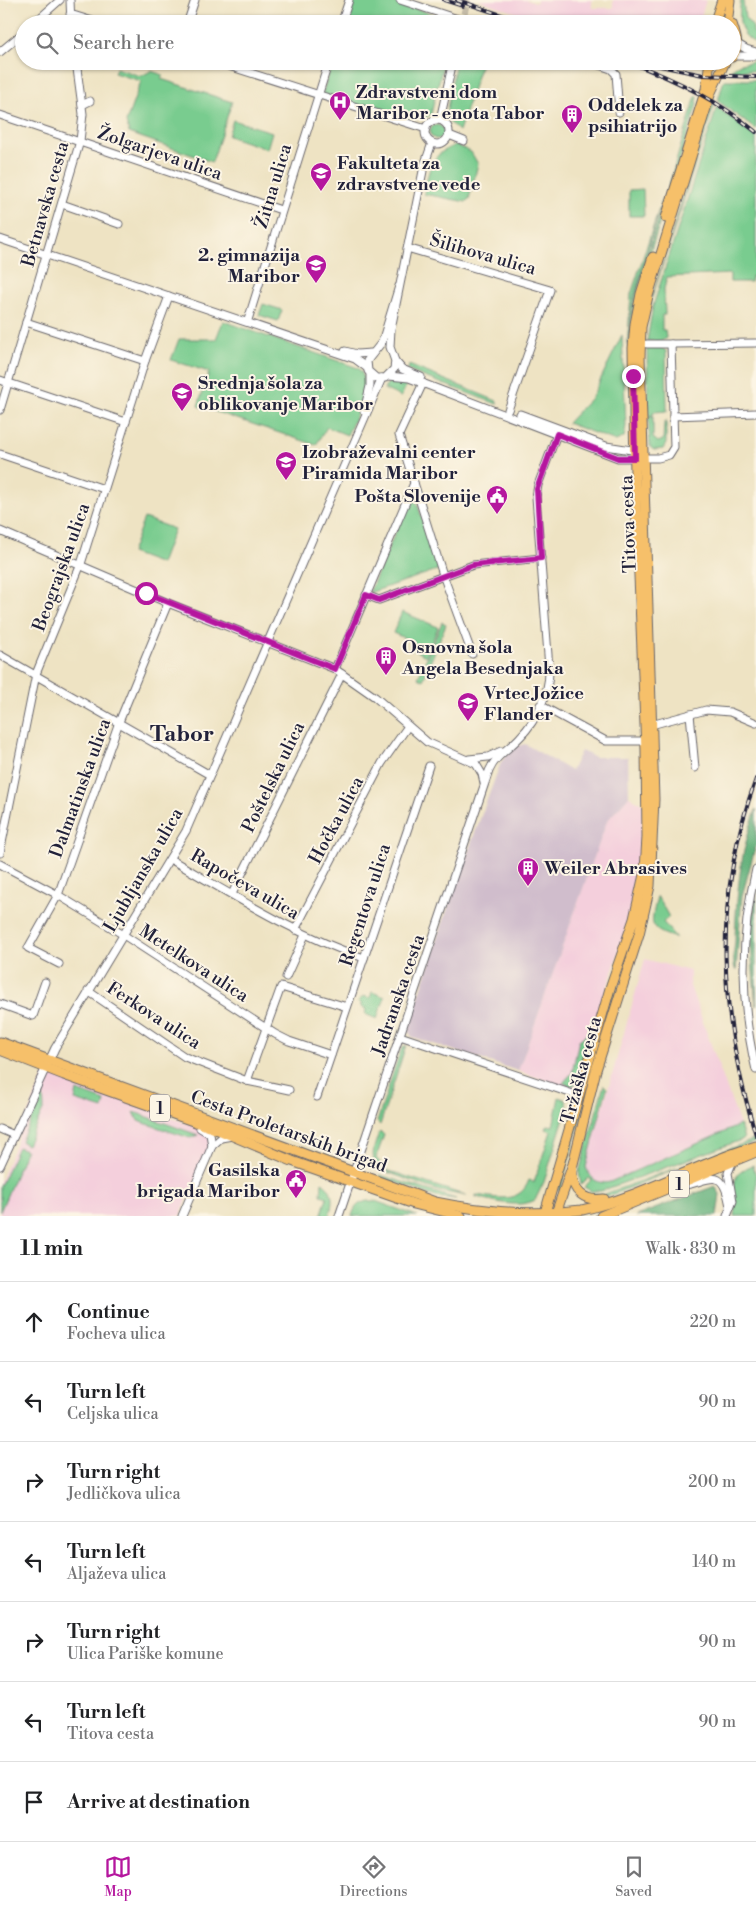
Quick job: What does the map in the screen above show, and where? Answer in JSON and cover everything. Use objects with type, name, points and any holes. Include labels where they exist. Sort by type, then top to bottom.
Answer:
[{"type":"main road","points":[[718,15],[724,0]]},
{"type":"main road","points":[[722,15],[724,0]]},
{"type":"main road","points":[[729,15],[732,0]]},
{"type":"main road","points":[[732,0],[732,15]]},
{"type":"main road","points":[[705,70],[707,93]]},
{"type":"main road","points":[[707,93],[717,70]]},
{"type":"main road","name":"Titova cesta","points":[[634,932],[645,870],[647,837],[638,455],[642,318],[707,93]]},
{"type":"main road","name":"Titova cesta","points":[[634,932],[650,886],[654,799],[638,455]]},
{"type":"main road","name":"Tržaška cesta","points":[[544,1215],[611,985],[634,932]]},
{"type":"main road","name":"Tržaška cesta","points":[[556,1214],[572,1164],[634,932]]},
{"type":"main road","name":"Cesta Proletarskih brigad","points":[[0,1042],[47,1064],[235,1136],[292,1162],[414,1204],[461,1216]]},
{"type":"main road","name":"Cesta Proletarskih brigad","points":[[0,1050],[47,1064],[435,1202],[485,1211],[544,1215]]},
{"type":"main road","name":"1","points":[[544,1215],[583,1209],[620,1198],[756,1146]]},
{"type":"main road","name":"1","points":[[601,1216],[735,1159],[756,1152]]},
{"type":"main road","points":[[572,1164],[574,1185],[582,1196],[594,1200],[620,1198]]},
{"type":"street","points":[[43,15],[60,0]]},
{"type":"street","points":[[70,0],[70,14],[73,15]]},
{"type":"street","points":[[190,15],[195,0]]},
{"type":"street","points":[[344,15],[349,0]]},
{"type":"street","points":[[400,0],[446,15]]},
{"type":"street","points":[[0,52],[15,40]]},
{"type":"street","points":[[741,45],[748,50],[756,50]]},
{"type":"street","points":[[741,58],[756,56]]},
{"type":"street","name":"Betnavska cesta","points":[[0,410],[80,141],[82,105],[77,70]]},
{"type":"street","points":[[241,70],[426,129]]},
{"type":"street","name":"Žitna ulica","points":[[248,320],[326,70]]},
{"type":"street","points":[[440,120],[451,70]]},
{"type":"street","points":[[612,70],[616,74],[619,112]]},
{"type":"street","points":[[82,105],[90,101]]},
{"type":"street","name":"Žolgarjeva ulica","points":[[0,115],[282,210]]},
{"type":"street","points":[[432,143],[426,136],[426,129],[432,121],[440,120],[447,126],[449,135]]},
{"type":"street","points":[[449,135],[464,141]]},
{"type":"street","points":[[432,143],[443,142],[449,135]]},
{"type":"street","points":[[385,377],[394,369],[393,358],[387,339],[432,143]]},
{"type":"street","points":[[62,204],[120,224]]},
{"type":"street","points":[[0,239],[355,359],[369,371],[385,377],[402,376],[618,458],[638,455]]},
{"type":"street","name":"Šilihova ulica","points":[[407,248],[550,290],[508,410]]},
{"type":"street","name":"Beograjska ulica","points":[[0,853],[36,674],[81,564],[145,361],[169,296]]},
{"type":"street","points":[[238,319],[248,320],[348,352],[384,350],[400,367],[415,375],[606,446],[653,458],[665,457],[672,453],[674,447],[671,344]]},
{"type":"street","points":[[26,322],[145,361]]},
{"type":"street","points":[[357,433],[369,392],[367,361],[387,339]]},
{"type":"street","points":[[647,344],[756,343]]},
{"type":"street","name":"Ljubljanska ulica","points":[[0,1166],[47,1064],[122,934],[186,831],[357,433],[369,410],[376,388],[385,377]]},
{"type":"street","points":[[0,380],[126,422]]},
{"type":"street","points":[[422,383],[399,434],[444,575],[472,654]]},
{"type":"street","points":[[673,416],[756,413]]},
{"type":"street","points":[[0,531],[81,564],[168,603],[335,669],[375,697],[437,748],[469,759],[488,757],[504,750],[520,737],[549,687],[537,489],[557,434]]},
{"type":"street","points":[[0,454],[104,489]]},
{"type":"street","points":[[335,669],[414,483]]},
{"type":"street","points":[[366,595],[379,600],[473,565],[541,558]]},
{"type":"street","name":"Dalmatinska ulica","points":[[59,964],[28,948],[58,895],[120,722],[168,603]]},
{"type":"street","points":[[0,655],[210,774]]},
{"type":"street","name":"Poštelska ulica","points":[[232,894],[342,674]]},
{"type":"street","points":[[540,705],[606,741],[645,740]]},
{"type":"street","points":[[651,725],[669,722],[706,710],[720,710],[741,715],[756,724]]},
{"type":"street","points":[[690,714],[695,768]]},
{"type":"street","name":"Hočka ulica","points":[[295,930],[382,763],[408,726]]},
{"type":"street","name":"Jadranska cesta","points":[[339,1216],[484,784],[493,762],[504,750]]},
{"type":"street","points":[[469,759],[479,769],[484,784]]},
{"type":"street","name":"Regentova ulica","points":[[317,1097],[429,766]]},
{"type":"street","name":"Rapočeva ulica","points":[[170,859],[295,930],[327,945],[364,958]]},
{"type":"street","name":"Metelkova ulica","points":[[0,864],[58,895],[122,934],[289,1041],[331,1055]]},
{"type":"street","points":[[756,869],[747,912],[743,959],[746,1014],[756,1070]]},
{"type":"street","name":"Rapočeva ulica","points":[[286,977],[306,935]]},
{"type":"street","points":[[0,1004],[32,1016],[46,982]]},
{"type":"street","name":"Metelkova ulica","points":[[247,1081],[268,1028],[281,987],[347,1007]]},
{"type":"street","name":"Ferkova ulica","points":[[88,991],[185,1057],[247,1081],[289,1090]]},
{"type":"street","name":"Tržaška cesta","points":[[400,1036],[579,1096]]},
{"type":"street","points":[[148,1104],[155,1111],[207,1130],[210,1134],[212,1146]]},
{"type":"street","points":[[0,1129],[14,1135]]},
{"type":"street","points":[[182,1216],[212,1146],[221,1138],[235,1136]]},
{"type":"street","points":[[727,1216],[733,1194],[729,1170],[735,1159]]},
{"type":"street","points":[[674,1186],[684,1187],[708,1178],[716,1179],[726,1186],[730,1207]]},
{"type":"shaded area","points":[[479,0],[526,0],[536,3],[537,0],[592,0],[592,8],[613,8],[613,0],[706,0],[702,15],[523,15]]},
{"type":"shaded area","points":[[525,744],[571,771],[581,751],[595,757],[628,757],[629,796],[607,821],[518,1071],[412,1037],[408,1030],[452,895],[501,762],[514,747]]},
{"type":"shaded area","points":[[629,796],[644,805],[640,877],[633,909],[574,1090],[518,1071],[607,821]]},
{"type":"shaded area","points":[[645,959],[690,971],[690,986],[740,1125],[610,1182],[599,1183],[589,1176],[586,1167]]},
{"type":"shaded area","points":[[46,1071],[215,1134],[180,1216],[0,1216],[0,1181]]},
{"type":"green space","points":[[353,0],[390,0],[436,15],[348,15]]},
{"type":"green space","points":[[741,0],[743,0],[745,18],[753,27],[753,32],[756,33],[756,43],[750,40],[743,31],[740,12]]},
{"type":"green space","points":[[756,61],[756,71],[730,70],[741,70],[741,64]]},
{"type":"green space","points":[[115,70],[122,70],[141,76],[151,71],[163,75],[161,79],[232,102],[212,162],[129,133],[126,122],[141,81],[114,73]]},
{"type":"green space","points":[[330,70],[442,70],[431,114],[422,118],[395,116],[378,112],[322,94]]},
{"type":"green space","points":[[454,70],[479,70],[459,131],[449,122],[446,114]]},
{"type":"green space","points":[[724,80],[756,80],[756,130],[718,101]]},
{"type":"green space","points":[[696,96],[698,97],[696,108],[639,288],[629,344],[635,296]]},
{"type":"green space","points":[[712,104],[714,106],[645,319]]},
{"type":"green space","points":[[717,107],[756,136],[756,277],[752,276],[751,282],[730,282],[730,274],[667,277],[664,289],[665,315],[662,315],[662,330],[665,330],[666,338],[662,341],[647,341],[653,306]]},
{"type":"green space","points":[[233,120],[272,132],[267,149],[228,136]]},
{"type":"green space","points":[[434,125],[440,125],[444,132],[440,139],[434,139],[430,135],[430,129]]},
{"type":"green space","points":[[456,145],[471,152],[478,164],[469,199],[466,202],[424,194],[432,164],[441,153]]},
{"type":"green space","points":[[643,189],[644,216],[629,216],[629,190]]},
{"type":"green space","points":[[663,197],[633,300],[627,346],[631,294]]},
{"type":"green space","points":[[263,304],[282,310],[278,321],[259,315]]},
{"type":"green space","points":[[223,321],[358,368],[362,374],[364,391],[362,401],[347,435],[327,427],[316,445],[198,406],[209,372],[171,360],[179,339],[216,339]]},
{"type":"green space","points":[[622,335],[626,426],[624,437],[616,441],[567,423],[592,397]]},
{"type":"green space","points":[[647,347],[661,347],[666,351],[667,411],[654,412],[653,415],[648,416]]},
{"type":"green space","points":[[409,365],[497,401],[497,404],[414,373],[408,370]]},
{"type":"green space","points":[[395,381],[406,386],[401,397],[384,389],[388,383]]},
{"type":"green space","points":[[648,417],[653,417],[653,438],[658,442],[663,440],[664,424],[666,421],[666,444],[663,449],[654,450],[650,447]]},
{"type":"green space","points":[[413,492],[440,569],[369,593]]},
{"type":"green space","points":[[144,518],[174,529],[161,564],[131,553]]},
{"type":"green space","points":[[402,612],[438,627],[426,656],[411,649],[414,642],[393,633]]},
{"type":"green space","points":[[442,622],[446,624],[423,680],[418,678]]},
{"type":"green space","points":[[756,810],[756,845],[742,896],[736,971],[734,957],[736,908],[740,874],[746,842]]},
{"type":"green space","points":[[756,892],[756,1006],[750,936]]},
{"type":"green space","points":[[657,896],[669,917],[663,922],[676,938],[659,931],[653,924]]},
{"type":"green space","points":[[628,948],[560,1191],[558,1190],[571,1149],[597,1046]]},
{"type":"green space","points":[[372,992],[385,997],[377,1019],[365,1014],[366,1009],[361,1007],[361,1003],[358,1002],[363,996],[370,998]]},
{"type":"green space","points":[[591,1031],[575,1084],[572,1086],[563,1083],[572,1073],[579,1040]]},
{"type":"green space","points":[[406,1045],[380,1125],[377,1122],[399,1055],[402,1048]]},
{"type":"green space","points":[[604,1085],[607,1088],[586,1167],[589,1174],[595,1180],[606,1183],[610,1182],[740,1125],[744,1139],[601,1191],[591,1191],[584,1187],[591,1180],[588,1178],[581,1185],[579,1172]]},
{"type":"green space","points":[[77,1091],[105,1101],[103,1109],[75,1100]]},
{"type":"green space","points":[[43,1093],[44,1108],[27,1145],[21,1141]]},
{"type":"green space","points":[[559,1097],[566,1100],[567,1108],[544,1182],[535,1200],[528,1203],[514,1204],[476,1197],[476,1195],[507,1198],[520,1193],[529,1180],[534,1182],[551,1131],[546,1129],[548,1125],[553,1126]]},
{"type":"green space","points":[[134,1112],[198,1135],[190,1138],[138,1121]]},
{"type":"green space","points":[[380,1131],[384,1135],[376,1158],[381,1164],[380,1168],[467,1196],[439,1191],[379,1169],[373,1156]]},
{"type":"green space","points":[[756,1139],[756,1142],[679,1168],[611,1195],[594,1198],[583,1192],[602,1195]]},
{"type":"green space","points":[[18,1147],[26,1150],[0,1212],[0,1186]]},
{"type":"green space","points":[[753,1165],[756,1176],[756,1216],[734,1216],[735,1180],[744,1169]]},
{"type":"green space","points":[[380,1175],[456,1199],[436,1197],[380,1177]]},
{"type":"green space","points":[[322,1182],[331,1193],[332,1202],[329,1216],[321,1216],[327,1197],[321,1195]]},
{"type":"green space","points":[[715,1186],[720,1194],[717,1216],[636,1216]]},
{"type":"green space","points":[[368,1201],[375,1201],[417,1216],[352,1216],[357,1206]]},
{"type":"tunnel","points":[[464,15],[467,0]]},
{"type":"railway","points":[[444,0],[463,6]]},
{"type":"railway","points":[[457,0],[501,15]]},
{"type":"railway","points":[[648,70],[711,100],[756,132]]},
{"type":"railway","points":[[679,70],[703,75],[756,77]]},
{"type":"railway","points":[[756,779],[742,824],[732,869],[727,913],[726,957],[728,1002],[734,1046],[756,1135]]},
{"type":"place","name":"Zdravstveni dom Maribor - enota Tabor","points":[[340,121]]},
{"type":"place","name":"Oddelek za psihiatrijo","points":[[572,134]]},
{"type":"place","name":"Fakulteta za zdravstvene vede","points":[[321,192]]},
{"type":"place","name":"2. gimnazija Maribor","points":[[316,284]]},
{"type":"place","name":"Srednja šola za oblikovanje Maribor","points":[[182,412]]},
{"type":"place","name":"Izobraževalni center Piramida Maribor","points":[[286,481]]},
{"type":"place","name":"Pošta Slovenije","points":[[497,515]]},
{"type":"place","name":"Osnovna šola Angela Besednjaka","points":[[386,676]]},
{"type":"place","name":"Vrtec Jožice Flander","points":[[468,722]]},
{"type":"place","name":"Weiler Abrasives","points":[[528,887]]},
{"type":"place","name":"Gasilska brigada Maribor","points":[[296,1199]]},
{"type":"district","name":"Tabor","points":[[182,733]]},
{"type":"route","points":[[146,593],[335,669],[366,595],[379,600],[473,565],[541,558],[536,504],[537,489],[557,434],[618,458],[635,458],[633,376]]}]
